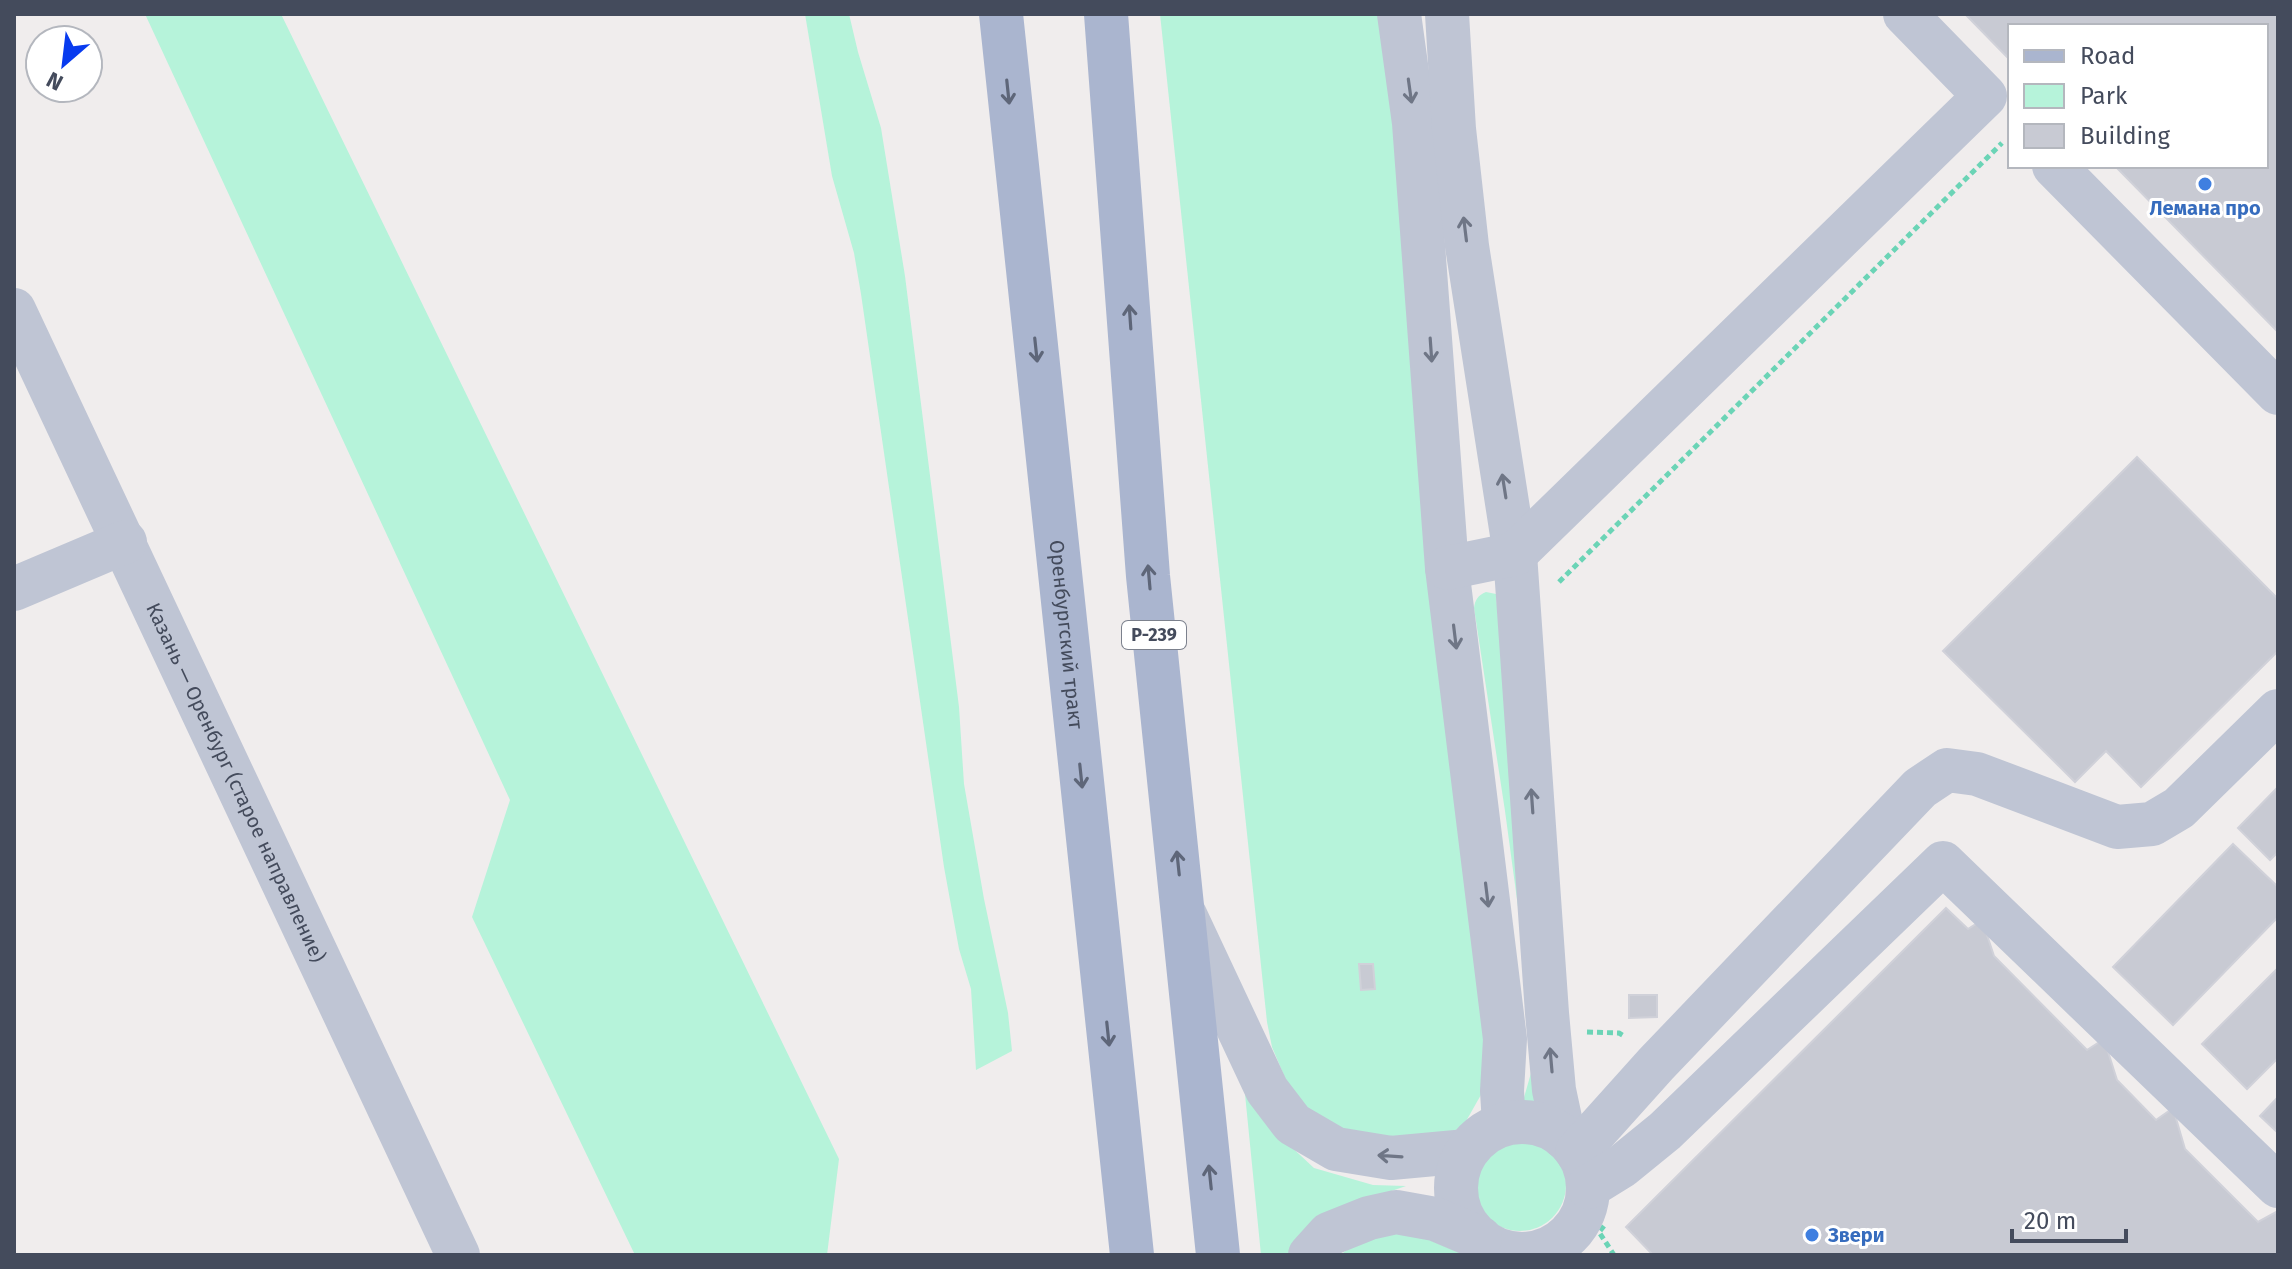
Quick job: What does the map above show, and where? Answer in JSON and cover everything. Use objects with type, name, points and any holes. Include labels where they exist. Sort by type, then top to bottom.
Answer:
[{"type":"main road","name":"Оренбургский тракт","points":[[1001,14],[1132,1255]]},
{"type":"main road","name":"Р-239","points":[[1106,14],[1148,576],[1218,1255]]},
{"type":"street","points":[[1399,14],[1414,123],[1447,568],[1505,1039],[1504,1124]]},
{"type":"street","points":[[1310,1255],[1329,1234],[1369,1218],[1396,1212],[1435,1219],[1496,1248],[1520,1254],[1564,1248],[1586,1205],[1577,1159],[1554,1090],[1515,554],[1467,246],[1454,129],[1447,14]]},
{"type":"street","points":[[1447,568],[1515,554],[1999,121],[1905,14]]},
{"type":"street","points":[[2056,168],[2278,393]]},
{"type":"street","name":"Казань — Оренбург (старое направление)","points":[[14,310],[458,1255]]},
{"type":"street","points":[[14,589],[125,542]]},
{"type":"street","points":[[1577,1159],[1656,1064],[1920,788],[1947,770],[1977,774],[2117,827],[2152,824],[2179,808],[2278,711]]},
{"type":"street","points":[[1496,1248],[1470,1229],[1460,1211],[1456,1190],[1458,1170],[1477,1139],[1504,1124],[1525,1122],[1546,1126],[1577,1159],[1622,1166],[1665,1131],[1943,863],[2278,1186]]},
{"type":"street","points":[[1182,908],[1267,1090],[1293,1124],[1336,1149],[1391,1158],[1467,1151]]},
{"type":"path","points":[[1558,582],[1999,121]]},
{"type":"green space","points":[[145,14],[281,14],[839,1159],[827,1255],[635,1255],[472,917],[510,800]]},
{"type":"green space","points":[[805,14],[849,14],[881,128],[905,276],[959,707],[964,784],[1008,1013],[1012,1051],[976,1070],[971,989],[959,949],[944,867],[861,294],[854,253],[832,176]]},
{"type":"green space","points":[[1160,14],[1392,14],[1485,949],[1482,1093],[1465,1123],[1451,1134],[1405,1147],[1314,1121],[1288,1085],[1272,1047]]},
{"type":"green space","points":[[1486,592],[1496,594],[1541,1106],[1523,1101],[1531,1073],[1521,929],[1474,608],[1477,598]]},
{"type":"green space","points":[[1243,1074],[1270,1127],[1314,1168],[1373,1185],[1406,1186],[1330,1212],[1287,1255],[1261,1255]]},
{"type":"green space","points":[[1520,1139],[1538,1142],[1553,1152],[1563,1167],[1566,1185],[1563,1203],[1553,1218],[1538,1228],[1520,1231],[1502,1228],[1487,1218],[1477,1203],[1474,1185],[1477,1167],[1487,1152],[1502,1142]]},
{"type":"green space","points":[[1392,1224],[1465,1255],[1340,1255],[1362,1239]]},
{"type":"building","name":"Лемана про","points":[[1965,14],[2278,14],[2278,332],[2117,168],[2268,168],[2268,24],[2008,24],[2008,58]]},
{"type":"building","points":[[2137,457],[2278,599],[2278,651],[2141,787],[2106,751],[2075,782],[1943,651]]},
{"type":"building","points":[[2278,787],[2278,852],[2270,860],[2238,828]]},
{"type":"building","points":[[2233,844],[2278,887],[2278,917],[2173,1025],[2113,967]]},
{"type":"building","points":[[1946,908],[1968,929],[1982,920],[1994,956],[2087,1050],[2104,1039],[2117,1080],[2156,1120],[2173,1108],[2185,1149],[2258,1222],[2278,1211],[2278,1255],[1653,1255],[1626,1227]]},
{"type":"building","points":[[1359,964],[1373,964],[1375,989],[1361,990]]},
{"type":"building","points":[[2278,968],[2278,1058],[2247,1089],[2202,1044]]},
{"type":"building","points":[[1629,995],[1657,995],[1657,1017],[1629,1018]]},
{"type":"building","points":[[2278,1097],[2278,1133],[2260,1116]]},
{"type":"place","name":"Лемана про","points":[[2205,184]]},
{"type":"place","name":"Звери","points":[[1812,1235]]}]
